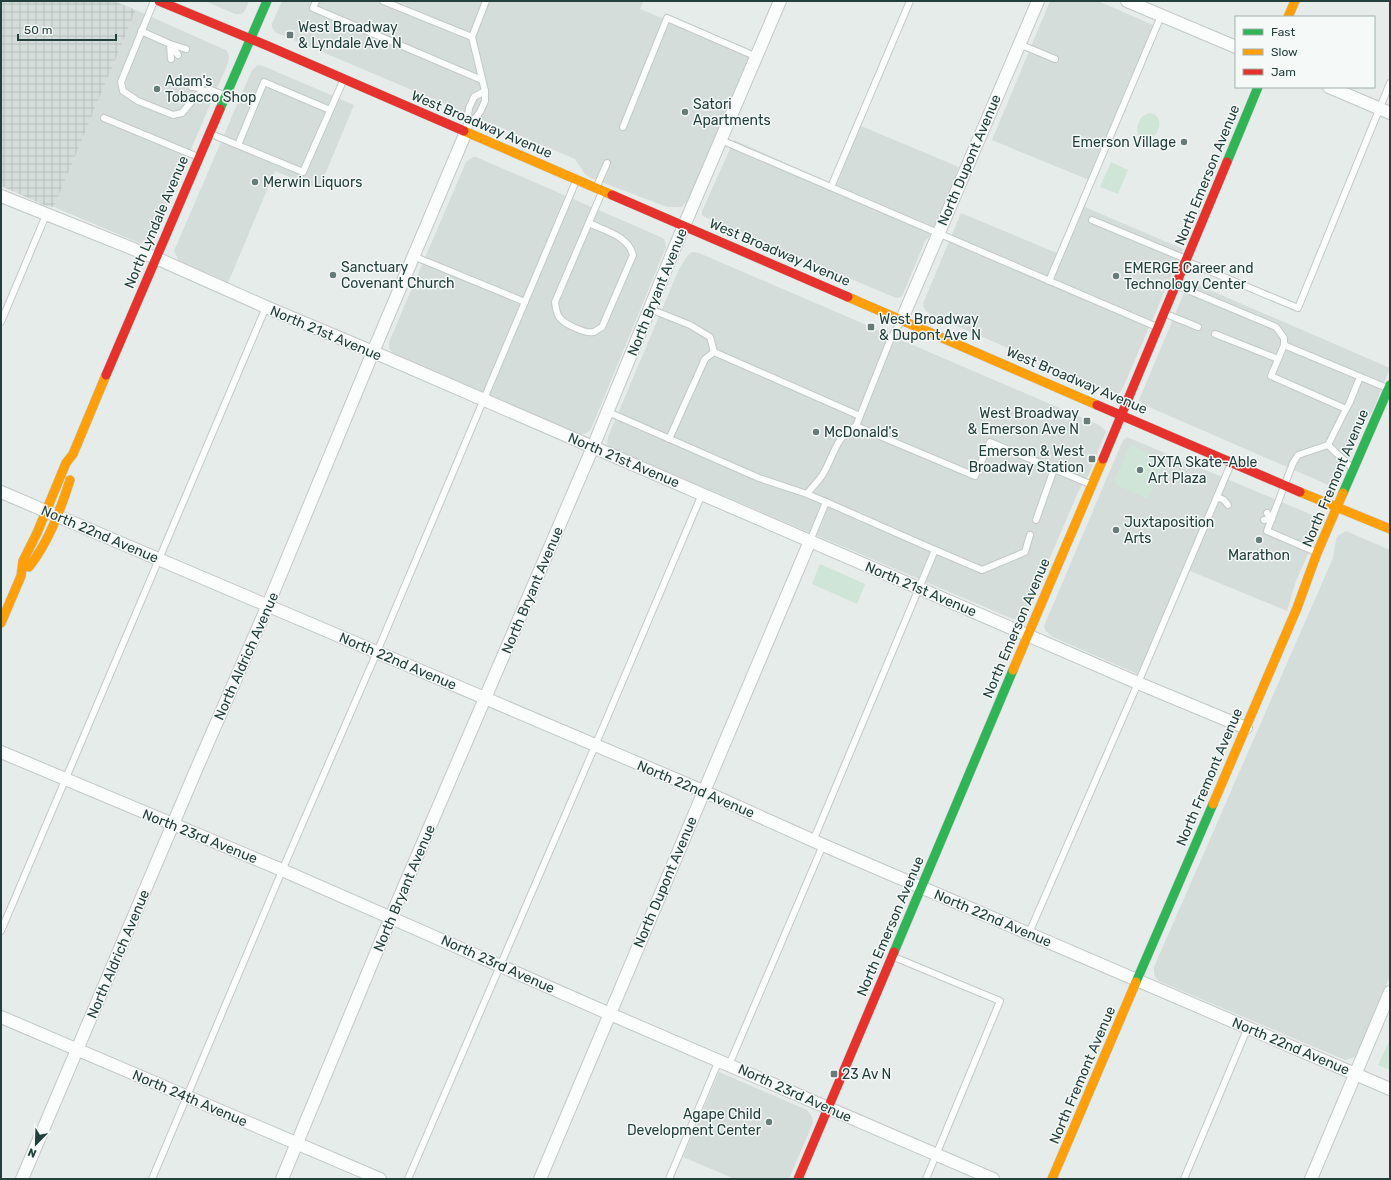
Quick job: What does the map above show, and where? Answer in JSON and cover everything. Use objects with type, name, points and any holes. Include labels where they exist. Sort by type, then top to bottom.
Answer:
[{"type":"street","name":"West Broadway Avenue","points":[[159,1],[577,179],[1284,485],[1390,529]]},
{"type":"street","name":"North Lyndale Avenue","points":[[1,624],[21,576],[43,547],[52,514],[71,479],[74,466],[73,454],[267,1]]},
{"type":"street","name":"North Bryant Avenue","points":[[282,1179],[391,917],[608,412],[684,226],[780,1]]},
{"type":"street","name":"North Dupont Avenue","points":[[902,320],[1038,1]]},
{"type":"street","points":[[1127,1],[1235,47]]},
{"type":"street","points":[[1288,16],[1294,1]]},
{"type":"street","name":"North Emerson Avenue","points":[[798,1179],[1187,260],[1258,88]]},
{"type":"street","points":[[1331,88],[1385,111]]},
{"type":"street","name":"North Aldrich Avenue","points":[[22,1179],[268,605],[372,352],[466,132]]},
{"type":"street","name":"North 21st Avenue","points":[[1,196],[156,258],[266,307],[1138,683],[1246,728]]},
{"type":"street","name":"North Fremont Avenue","points":[[1052,1179],[1246,728],[1297,608],[1317,552],[1389,387]]},
{"type":"street","name":"North 22nd Avenue","points":[[1,492],[703,791],[818,843],[1390,1089]]},
{"type":"street","name":"North Dupont Avenue","points":[[540,1179],[810,541]]},
{"type":"street","name":"North 23rd Avenue","points":[[1,752],[282,870],[610,1014],[993,1179]]},
{"type":"street","points":[[1311,1179],[1390,992]]},
{"type":"street","name":"North 24th Avenue","points":[[1,1017],[380,1179]]},
{"type":"lane","points":[[154,1],[121,82],[123,91],[138,101],[173,115],[182,113],[196,96],[205,79]]},
{"type":"lane","points":[[316,1],[313,8],[482,80]]},
{"type":"lane","points":[[383,1],[472,37]]},
{"type":"lane","points":[[466,132],[480,112],[485,101],[485,91],[472,37],[486,1]]},
{"type":"lane","points":[[832,187],[910,1]]},
{"type":"lane","points":[[1049,281],[1161,16]]},
{"type":"lane","points":[[623,127],[667,18],[757,57]]},
{"type":"lane","points":[[141,31],[170,44],[186,49]]},
{"type":"lane","points":[[170,44],[178,55]]},
{"type":"lane","points":[[170,44],[171,59]]},
{"type":"lane","points":[[1019,44],[1055,59]]},
{"type":"lane","points":[[210,133],[303,172],[344,79]]},
{"type":"lane","points":[[238,145],[264,82],[330,110]]},
{"type":"lane","points":[[1092,220],[1298,308],[1385,111],[1390,83]]},
{"type":"lane","points":[[192,87],[201,87],[226,96]]},
{"type":"lane","points":[[466,132],[469,108],[474,97],[485,91]]},
{"type":"lane","points":[[104,118],[199,158]]},
{"type":"lane","points":[[721,140],[1158,328]]},
{"type":"lane","points":[[589,223],[623,239],[631,247],[633,255],[602,327],[594,332],[587,332],[571,326],[560,319],[556,311],[555,302],[589,223],[607,163]]},
{"type":"lane","points":[[152,1179],[282,870],[377,652],[577,179]]},
{"type":"lane","points":[[1,322],[46,215]]},
{"type":"lane","points":[[413,256],[525,302]]},
{"type":"lane","points":[[1176,286],[1276,327],[1284,338],[1284,345],[1271,376],[1346,409]]},
{"type":"lane","points":[[1,931],[266,307]]},
{"type":"lane","points":[[650,309],[690,325],[710,337],[714,352]]},
{"type":"lane","points":[[1164,314],[1198,327]]},
{"type":"lane","points":[[807,494],[823,475],[834,450],[846,431],[856,426],[891,338],[902,320]]},
{"type":"lane","points":[[1215,334],[1278,359]]},
{"type":"lane","points":[[1284,345],[1360,377],[1389,387]]},
{"type":"lane","points":[[714,352],[860,416]]},
{"type":"lane","points":[[669,439],[705,359],[714,352]]},
{"type":"lane","points":[[1317,552],[1267,531],[1293,463],[1298,455],[1328,446],[1360,377]]},
{"type":"lane","points":[[608,412],[759,478],[807,494],[982,570],[1024,552],[1030,535]]},
{"type":"lane","points":[[856,426],[975,476],[990,442],[1092,485]]},
{"type":"lane","points":[[1328,446],[1354,469]]},
{"type":"lane","points":[[1028,933],[1138,683],[1231,462]]},
{"type":"lane","points":[[1036,520],[1054,469]]},
{"type":"lane","points":[[408,1179],[702,494]]},
{"type":"lane","points":[[1217,497],[1224,500],[1228,506]]},
{"type":"lane","points":[[1224,500],[1231,498]]},
{"type":"lane","points":[[810,541],[826,502]]},
{"type":"lane","points":[[1267,513],[1272,519]]},
{"type":"lane","points":[[1264,520],[1272,519]]},
{"type":"lane","points":[[669,1179],[724,1063],[818,843],[935,550]]},
{"type":"lane","points":[[892,957],[1000,1001],[926,1179]]},
{"type":"lane","points":[[1184,1179],[1248,1027]]},
{"type":"shaded area","points":[[1,1],[114,1],[136,10],[54,207],[46,206],[1,186]]},
{"type":"shaded area","points":[[205,1],[249,1],[244,12],[241,14],[235,14]]},
{"type":"shaded area","points":[[282,1],[643,1],[640,9],[750,55],[691,198],[681,207],[667,207],[591,178],[585,174],[575,159],[275,32],[272,24]]},
{"type":"shaded area","points":[[1050,1],[1098,1],[1155,26],[1089,180],[992,140]]},
{"type":"shaded area","points":[[136,10],[226,50],[229,55],[228,63],[154,235],[145,243],[139,243],[54,207]]},
{"type":"shaded area","points":[[258,65],[354,105],[319,189],[275,171],[228,283],[179,261],[174,251],[252,70]]},
{"type":"shaded area","points":[[861,126],[959,167],[936,229],[925,241],[901,297],[896,298],[702,215],[702,211],[734,140],[836,185]]},
{"type":"shaded area","points":[[473,157],[663,238],[665,241],[666,247],[591,429],[588,432],[579,434],[394,355],[389,348],[389,342],[466,162]]},
{"type":"shaded area","points":[[1078,204],[1183,249],[1122,390],[1116,394],[931,315],[923,306],[961,213],[1057,253]]},
{"type":"shaded area","points":[[692,252],[699,253],[1099,425],[1105,430],[1106,432],[1089,474],[1079,490],[1025,616],[1013,619],[609,447],[607,443],[608,437],[679,269],[688,255]]},
{"type":"shaded area","points":[[1189,281],[1390,368],[1373,410],[1363,425],[1336,485],[1333,487],[1140,402],[1139,400]]},
{"type":"shaded area","points":[[1127,437],[1317,517],[1321,524],[1296,581],[1287,611],[1190,571],[1144,677],[1053,637],[1046,631],[1044,626],[1123,440]]},
{"type":"shaded area","points":[[1346,531],[1390,550],[1390,976],[1357,1055],[1345,1060],[1161,982],[1154,974],[1154,967],[1333,558],[1336,539],[1339,535]]},
{"type":"shaded area","points":[[719,1072],[807,1110],[812,1117],[813,1123],[789,1179],[735,1179],[683,1157]]},
{"type":"green space","points":[[1149,113],[1158,118],[1159,128],[1153,136],[1145,140],[1141,139],[1137,129],[1141,118]]},
{"type":"green space","points":[[1111,162],[1128,170],[1118,194],[1100,187]]},
{"type":"green space","name":"JXTA Skate-Able Art Plaza","points":[[1133,446],[1164,460],[1148,499],[1115,484],[1115,480],[1129,447]]},
{"type":"green space","points":[[820,564],[865,584],[857,604],[812,584]]},
{"type":"green space","points":[[1390,1039],[1390,1070],[1378,1065]]},
{"type":"traffic: fast","points":[[220,109],[267,1]]},
{"type":"traffic: fast","points":[[1227,162],[1258,88]]},
{"type":"traffic: fast","points":[[1343,493],[1390,385]]},
{"type":"traffic: fast","points":[[894,952],[1013,670]]},
{"type":"traffic: fast","points":[[1136,982],[1213,804]]},
{"type":"traffic: slow","points":[[1288,16],[1295,1]]},
{"type":"traffic: slow","points":[[464,131],[612,195]]},
{"type":"traffic: slow","points":[[848,297],[1097,405]]},
{"type":"traffic: slow","points":[[1,623],[21,576],[23,561],[37,533],[66,463],[73,454],[106,375]]},
{"type":"traffic: slow","points":[[1013,670],[1103,459]]},
{"type":"traffic: slow","points":[[29,567],[48,536],[70,480]]},
{"type":"traffic: slow","points":[[1300,492],[1390,529]]},
{"type":"traffic: slow","points":[[1213,804],[1297,608],[1317,553],[1343,493]]},
{"type":"traffic: slow","points":[[1052,1179],[1136,982]]},
{"type":"traffic: jam","points":[[159,1],[268,46],[464,131]]},
{"type":"traffic: jam","points":[[106,375],[220,109]]},
{"type":"traffic: jam","points":[[1103,459],[1227,162]]},
{"type":"traffic: jam","points":[[612,195],[848,297]]},
{"type":"traffic: jam","points":[[1097,405],[1300,492]]},
{"type":"traffic: jam","points":[[798,1179],[894,952]]},
{"type":"place","name":"West Broadway & Lyndale Ave N","points":[[290,35]]},
{"type":"place","name":"Adam's Tobacco Shop","points":[[157,89]]},
{"type":"place","name":"Satori Apartments","points":[[685,112]]},
{"type":"place","name":"Emerson Village","points":[[1184,142]]},
{"type":"place","name":"Merwin Liquors","points":[[255,182]]},
{"type":"place","name":"Sanctuary Covenant Church","points":[[333,275]]},
{"type":"place","name":"EMERGE Career and Technology Center","points":[[1116,276]]},
{"type":"place","name":"West Broadway & Dupont Ave N","points":[[871,327]]},
{"type":"place","name":"West Broadway & Emerson Ave N","points":[[1087,421]]},
{"type":"place","name":"McDonald's","points":[[816,432]]},
{"type":"place","name":"Emerson & West Broadway Station","points":[[1092,459]]},
{"type":"place","name":"JXTA Skate-Able Art Plaza","points":[[1140,470]]},
{"type":"place","name":"Juxtaposition Arts","points":[[1116,530]]},
{"type":"place","name":"Marathon","points":[[1259,540]]},
{"type":"place","name":"23 Av N","points":[[834,1074]]},
{"type":"place","name":"Agape Child Development Center","points":[[769,1122]]}]
